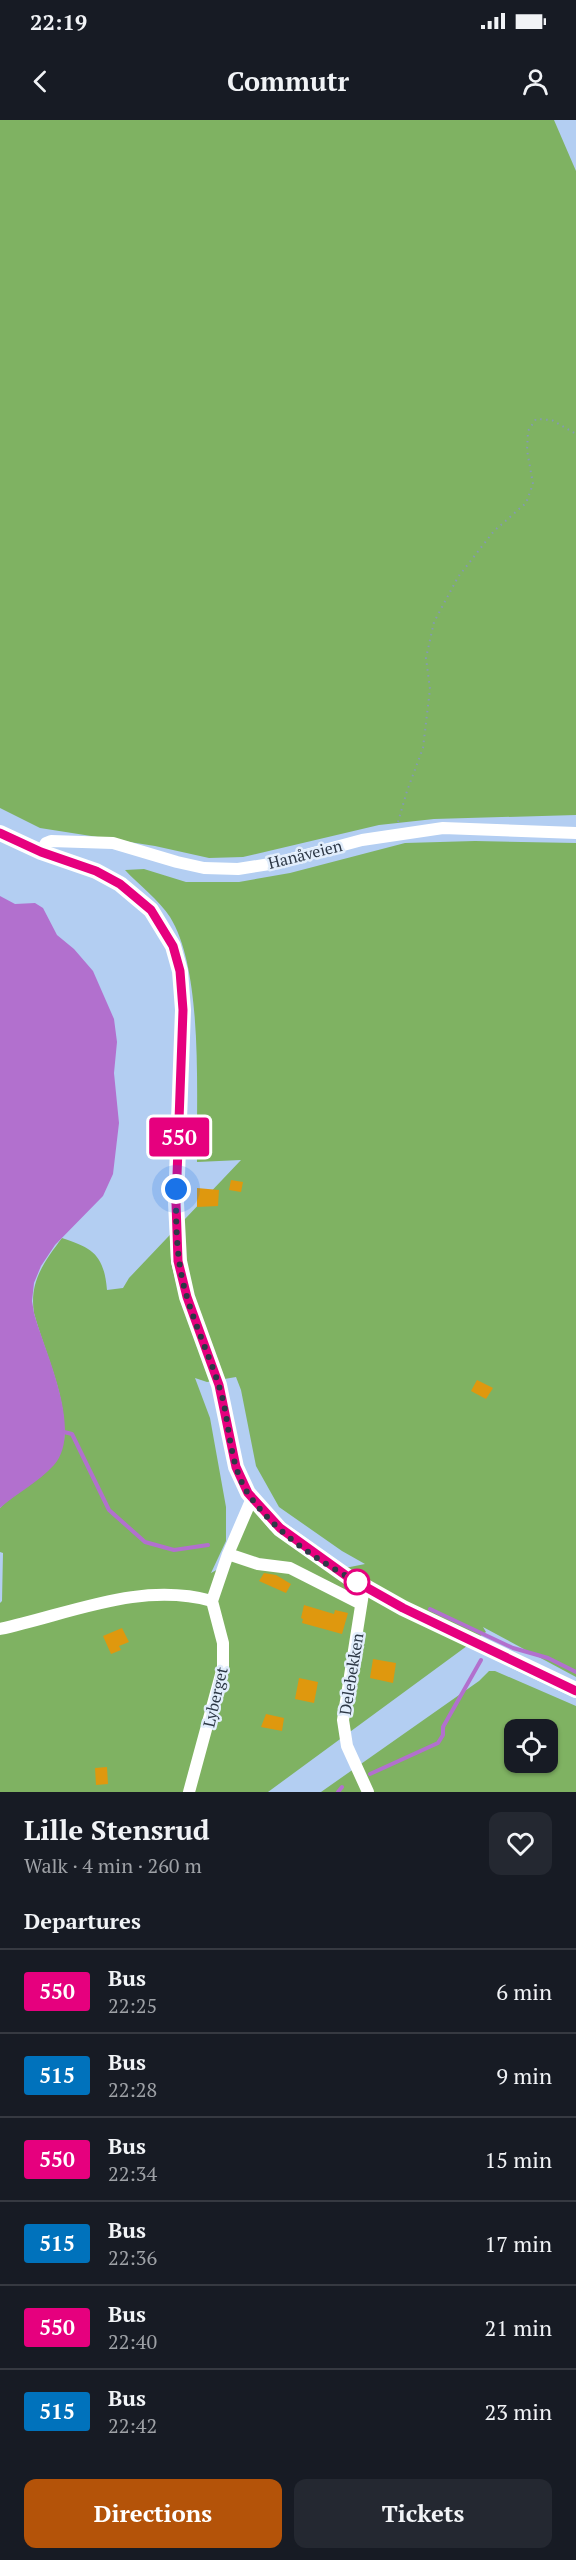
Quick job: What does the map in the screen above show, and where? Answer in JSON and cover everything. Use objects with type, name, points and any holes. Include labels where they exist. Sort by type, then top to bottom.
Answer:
[{"type":"main road","points":[[0,833],[41,852],[96,871],[131,891],[160,922],[177,960],[183,1010],[176,1203],[178,1261],[187,1297],[219,1385],[236,1467],[252,1498],[291,1538],[364,1587],[576,1690]]},
{"type":"street","name":"Hanåveien","points":[[41,852],[46,843],[51,841],[113,843],[204,868],[238,869],[276,863],[394,833],[443,828],[576,832]]},
{"type":"street","points":[[0,1629],[123,1598],[171,1595],[212,1601],[228,1554],[252,1498]]},
{"type":"street","points":[[228,1554],[258,1564],[290,1568],[361,1604]]},
{"type":"street","name":"Delebekken","points":[[364,1587],[343,1720],[347,1746],[368,1792]]},
{"type":"street","name":"Lyberget","points":[[189,1792],[223,1667],[223,1643],[212,1601]]},
{"type":"path","points":[[394,833],[423,748],[430,689],[426,658],[434,622],[458,577],[494,531],[526,503],[533,484],[527,450],[528,431],[536,419],[552,420],[576,434]]},
{"type":"green space","points":[[0,120],[554,120],[576,171],[576,815],[434,819],[379,825],[243,857],[209,858],[155,846],[40,828],[0,808]]},
{"type":"green space","points":[[475,841],[576,843],[576,1677],[483,1627],[486,1632],[268,1792],[0,1792],[0,1603],[2,1601],[3,1553],[0,1552],[0,1508],[64,1441],[59,1392],[34,1313],[34,1292],[39,1273],[62,1238],[82,1245],[95,1255],[103,1269],[107,1290],[123,1288],[129,1278],[241,1160],[197,1162],[196,1035],[188,969],[181,941],[170,917],[125,870],[144,869],[186,882],[239,882],[290,873],[405,843]],"holes":[[[236,1377],[241,1390],[256,1466],[279,1507],[342,1551],[365,1564],[340,1569],[270,1530],[244,1497],[247,1516],[222,1567],[211,1573],[226,1541],[226,1507],[210,1418],[195,1378],[207,1382]]]},
{"type":"green space","points":[[489,1671],[495,1671],[576,1706],[576,1792],[321,1792],[479,1681]]},
{"type":"shaded area","points":[[0,896],[15,904],[35,903],[43,908],[57,935],[74,949],[93,971],[114,1019],[117,1042],[114,1073],[119,1123],[113,1174],[103,1196],[55,1245],[41,1266],[34,1283],[32,1301],[34,1313],[53,1369],[63,1412],[65,1432],[62,1450],[48,1471],[0,1508]]},
{"type":"building","points":[[231,1180],[243,1182],[241,1192],[229,1190]]},
{"type":"building","points":[[197,1188],[219,1190],[218,1206],[197,1207]]},
{"type":"building","points":[[477,1380],[493,1388],[486,1399],[471,1391]]},
{"type":"building","points":[[264,1573],[276,1575],[291,1584],[286,1593],[259,1581]]},
{"type":"building","points":[[304,1605],[334,1614],[335,1610],[348,1613],[342,1634],[302,1623]]},
{"type":"building","points":[[122,1628],[129,1642],[119,1646],[121,1650],[111,1654],[103,1636]]},
{"type":"building","points":[[373,1659],[396,1663],[393,1683],[370,1678]]},
{"type":"building","points":[[299,1678],[318,1682],[314,1703],[295,1699]]},
{"type":"building","points":[[266,1714],[284,1718],[282,1731],[261,1727]]},
{"type":"building","points":[[107,1767],[108,1784],[96,1785],[95,1768]]},
{"type":"waterway","points":[[64,1432],[72,1434],[109,1510],[145,1542],[174,1550],[208,1545]]},
{"type":"waterway","points":[[430,1609],[513,1648],[548,1658],[576,1672]]},
{"type":"waterway","points":[[370,1774],[438,1743],[443,1735],[443,1727],[481,1660]]},
{"type":"waterway","points":[[338,1792],[342,1787]]},
{"type":"bus line","name":"550","points":[[0,833],[41,852],[96,871],[131,891],[151,910],[173,946],[180,971],[183,1010],[176,1203],[178,1261],[191,1311],[219,1385],[239,1477],[248,1493],[261,1510],[280,1528],[305,1549],[348,1577],[403,1608],[576,1691]]},
{"type":"route","points":[[176,1189],[176,1234],[183,1286],[219,1385],[239,1477],[254,1501],[280,1528],[305,1549],[359,1583],[357,1582]]}]
